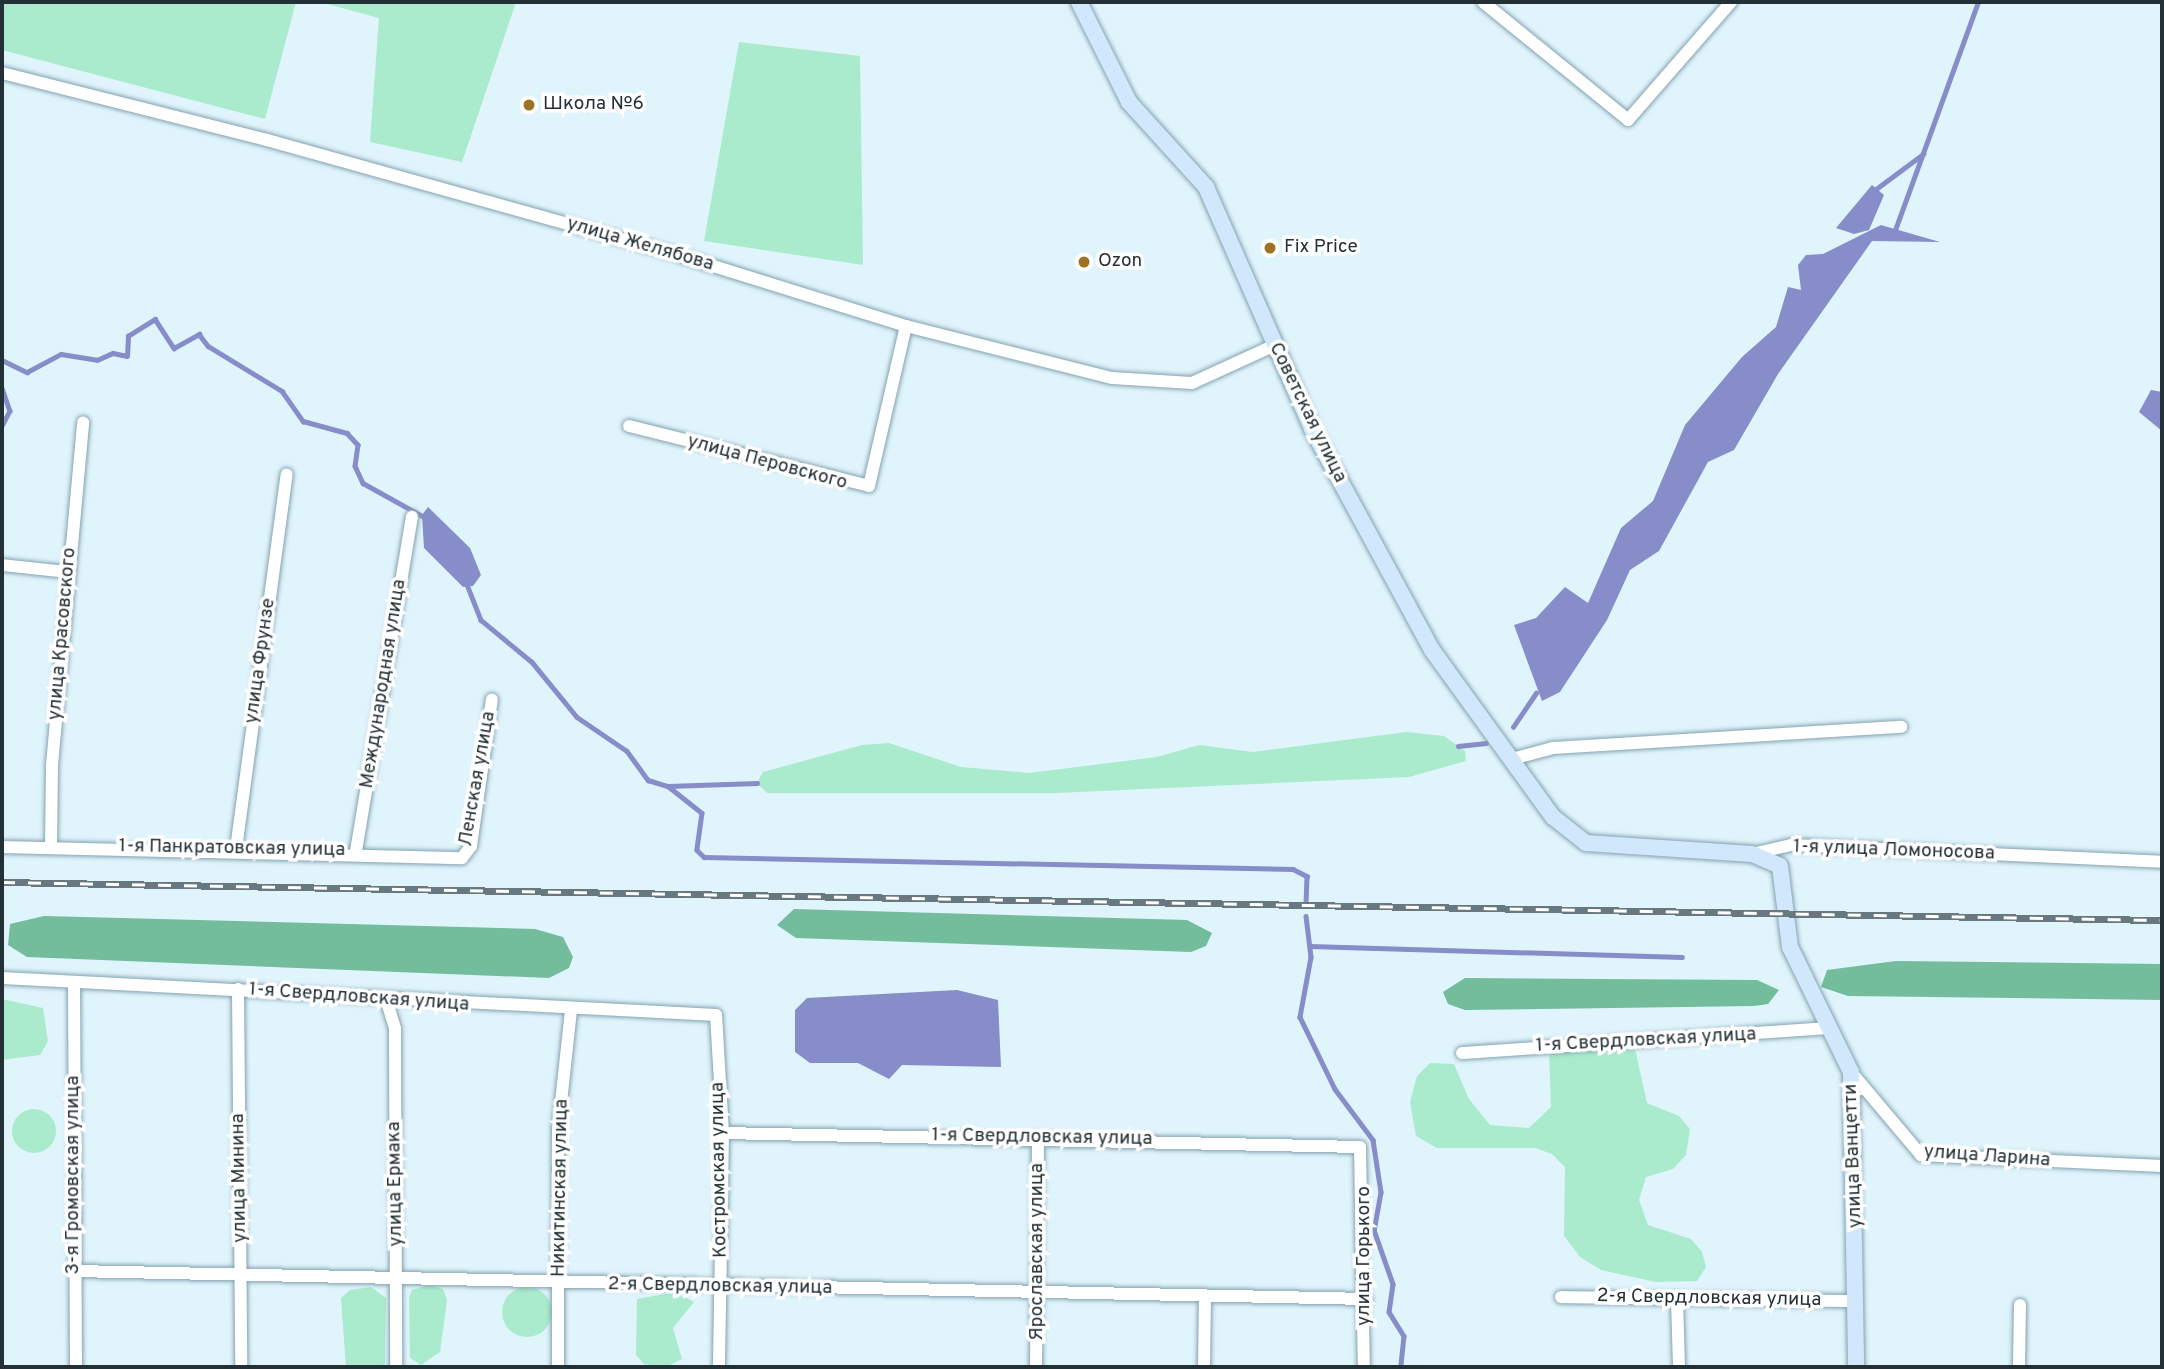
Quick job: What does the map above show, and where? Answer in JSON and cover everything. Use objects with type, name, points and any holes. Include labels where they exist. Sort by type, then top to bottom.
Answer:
[{"type":"street","name":"Советская улица","points":[[1079,2],[1129,102],[1206,187],[1273,346],[1432,650],[1553,817]]},
{"type":"street","points":[[1483,2],[1628,120],[1731,2]]},
{"type":"street","name":"улица Желябова","points":[[2,73],[343,161],[906,326],[1112,378],[1171,385],[1192,383],[1273,346]]},
{"type":"street","name":"улица Перовского","points":[[629,426],[869,486],[906,326]]},
{"type":"street","name":"улица Красовского","points":[[51,847],[68,572],[83,422]]},
{"type":"street","name":"улица Фрунзе","points":[[236,849],[287,474]]},
{"type":"street","name":"Международная улица","points":[[356,851],[412,516]]},
{"type":"street","points":[[2,565],[68,572]]},
{"type":"street","name":"Ленская улица","points":[[462,858],[471,846],[492,699]]},
{"type":"street","points":[[1512,759],[1553,748],[1901,727]]},
{"type":"street","name":"1-я улица Ломоносова","points":[[1553,817],[1586,843],[1608,847],[1752,854],[1791,845],[2162,862]]},
{"type":"street","name":"1-я Панкратовская улица","points":[[2,847],[356,851],[462,858]]},
{"type":"street","name":"улица Ванцетти","points":[[1752,854],[1780,866],[1786,917],[1798,971],[1851,1072],[1857,1301],[1856,1367]]},
{"type":"street","name":"1-я Свердловская улица","points":[[2,978],[238,989],[387,1002],[716,1015]]},
{"type":"street","name":"3-я Громовская улица","points":[[74,983],[76,1367]]},
{"type":"street","name":"улица Минина","points":[[238,989],[241,1367]]},
{"type":"street","name":"улица Ермака","points":[[387,1002],[395,1029],[396,1367]]},
{"type":"street","name":"Никитинская улица","points":[[558,1367],[558,1130],[571,1010]]},
{"type":"street","name":"Костромская улица","points":[[716,1015],[723,1133],[719,1367]]},
{"type":"street","name":"1-я Свердловская улица","points":[[1462,1053],[1830,1028]]},
{"type":"street","name":"улица Ларина","points":[[1851,1072],[1921,1156],[2162,1166]]},
{"type":"street","name":"1-я Свердловская улица","points":[[723,1133],[1360,1147]]},
{"type":"street","name":"Ярославская улица","points":[[1036,1367],[1039,1293],[1038,1138]]},
{"type":"street","name":"улица Горького","points":[[1360,1147],[1366,1299],[1364,1367]]},
{"type":"street","name":"2-я Свердловская улица","points":[[74,1271],[241,1273],[560,1285],[721,1285],[1366,1299]]},
{"type":"street","points":[[1205,1297],[1205,1367]]},
{"type":"street","name":"2-я Свердловская улица","points":[[1561,1297],[1857,1301]]},
{"type":"street","points":[[1677,1299],[1679,1367]]},
{"type":"street","points":[[2019,1367],[2020,1305]]},
{"type":"green space","points":[[2,2],[296,2],[265,119],[2,50]]},
{"type":"green space","points":[[320,2],[516,2],[462,162],[370,142],[379,18]]},
{"type":"green space","points":[[739,42],[860,56],[863,265],[704,241]]},
{"type":"green space","points":[[1406,732],[1444,736],[1465,751],[1466,761],[1409,777],[1056,793],[767,793],[757,783],[763,772],[862,745],[889,743],[961,767],[1029,773],[1157,757],[1199,745],[1253,752]]},
{"type":"green space","points":[[794,909],[1187,920],[1212,933],[1206,946],[1191,952],[796,938],[777,925]]},
{"type":"green space","points":[[44,916],[535,929],[563,937],[573,957],[569,968],[549,978],[27,957],[8,945],[10,924]]},
{"type":"green space","points":[[1896,961],[2162,964],[2162,1000],[1848,996],[1821,987],[1827,970]]},
{"type":"green space","points":[[1465,978],[1757,980],[1779,990],[1768,1004],[1754,1006],[1465,1010],[1448,1004],[1443,992]]},
{"type":"green space","points":[[2,999],[43,1008],[48,1041],[40,1055],[2,1060]]},
{"type":"green space","points":[[1599,1036],[1635,1049],[1647,1103],[1679,1116],[1690,1129],[1686,1155],[1673,1169],[1646,1177],[1639,1200],[1648,1225],[1691,1239],[1702,1252],[1706,1267],[1697,1281],[1656,1282],[1601,1270],[1580,1257],[1564,1236],[1565,1167],[1552,1154],[1535,1148],[1437,1148],[1416,1136],[1410,1102],[1417,1076],[1430,1063],[1454,1064],[1469,1099],[1490,1125],[1529,1128],[1551,1107],[1549,1052]]},
{"type":"green space","points":[[34,1109],[50,1115],[56,1131],[50,1147],[34,1153],[18,1147],[12,1131],[18,1115]]},
{"type":"green space","points":[[430,1285],[443,1289],[447,1300],[440,1352],[421,1365],[410,1358],[409,1298],[412,1290]]},
{"type":"green space","points":[[371,1287],[386,1298],[385,1367],[346,1367],[341,1298],[350,1290]]},
{"type":"green space","points":[[517,1288],[537,1288],[551,1302],[551,1322],[537,1336],[517,1336],[503,1322],[503,1302]]},
{"type":"green space","points":[[676,1292],[694,1302],[673,1328],[682,1359],[666,1367],[644,1364],[636,1355],[637,1299]]},
{"type":"water","points":[[1872,185],[1884,195],[1869,230],[1854,234],[1836,228]]},
{"type":"water","points":[[1881,225],[1940,242],[1872,241],[1778,374],[1734,450],[1708,462],[1659,551],[1630,570],[1607,620],[1560,692],[1542,701],[1514,625],[1536,618],[1565,587],[1588,603],[1621,528],[1653,501],[1685,425],[1742,357],[1776,327],[1788,287],[1801,290],[1798,265],[1806,255],[1823,254]]},
{"type":"water","points":[[2151,390],[2162,392],[2162,431],[2139,412]]},
{"type":"water","points":[[428,507],[470,548],[481,575],[473,586],[463,587],[424,548],[422,515]]},
{"type":"water","points":[[957,990],[998,1000],[1001,1067],[902,1065],[889,1079],[858,1063],[810,1063],[795,1052],[795,1010],[807,998]]},
{"type":"waterway","points":[[1895,230],[1978,2]]},
{"type":"waterway","points":[[1876,189],[1923,154]]},
{"type":"waterway","points":[[2,360],[27,372],[61,354],[97,360],[113,353],[127,356],[128,336],[155,319],[174,348],[199,334],[208,346],[282,391],[303,421],[347,433],[358,445],[355,466],[363,483],[426,518]]},
{"type":"waterway","points":[[2,388],[10,411],[2,426]]},
{"type":"waterway","points":[[466,582],[481,620],[532,662],[577,717],[627,751],[648,780],[668,786],[702,813],[697,850],[704,857],[1293,869],[1307,876],[1306,903]]},
{"type":"waterway","points":[[1513,727],[1536,693]]},
{"type":"waterway","points":[[1458,746],[1486,743]]},
{"type":"waterway","points":[[668,786],[757,783]]},
{"type":"waterway","points":[[1306,916],[1311,957],[1300,1017],[1335,1089],[1373,1140],[1381,1192],[1374,1230],[1393,1284],[1389,1312],[1404,1336],[1401,1367]]},
{"type":"waterway","points":[[1310,946],[1682,957]]},
{"type":"railway","points":[[2,882],[2162,920]]},
{"type":"place","name":"Школа №6","points":[[529,105]]},
{"type":"place","name":"Fix Price","points":[[1270,248]]},
{"type":"place","name":"Ozon","points":[[1084,262]]}]
